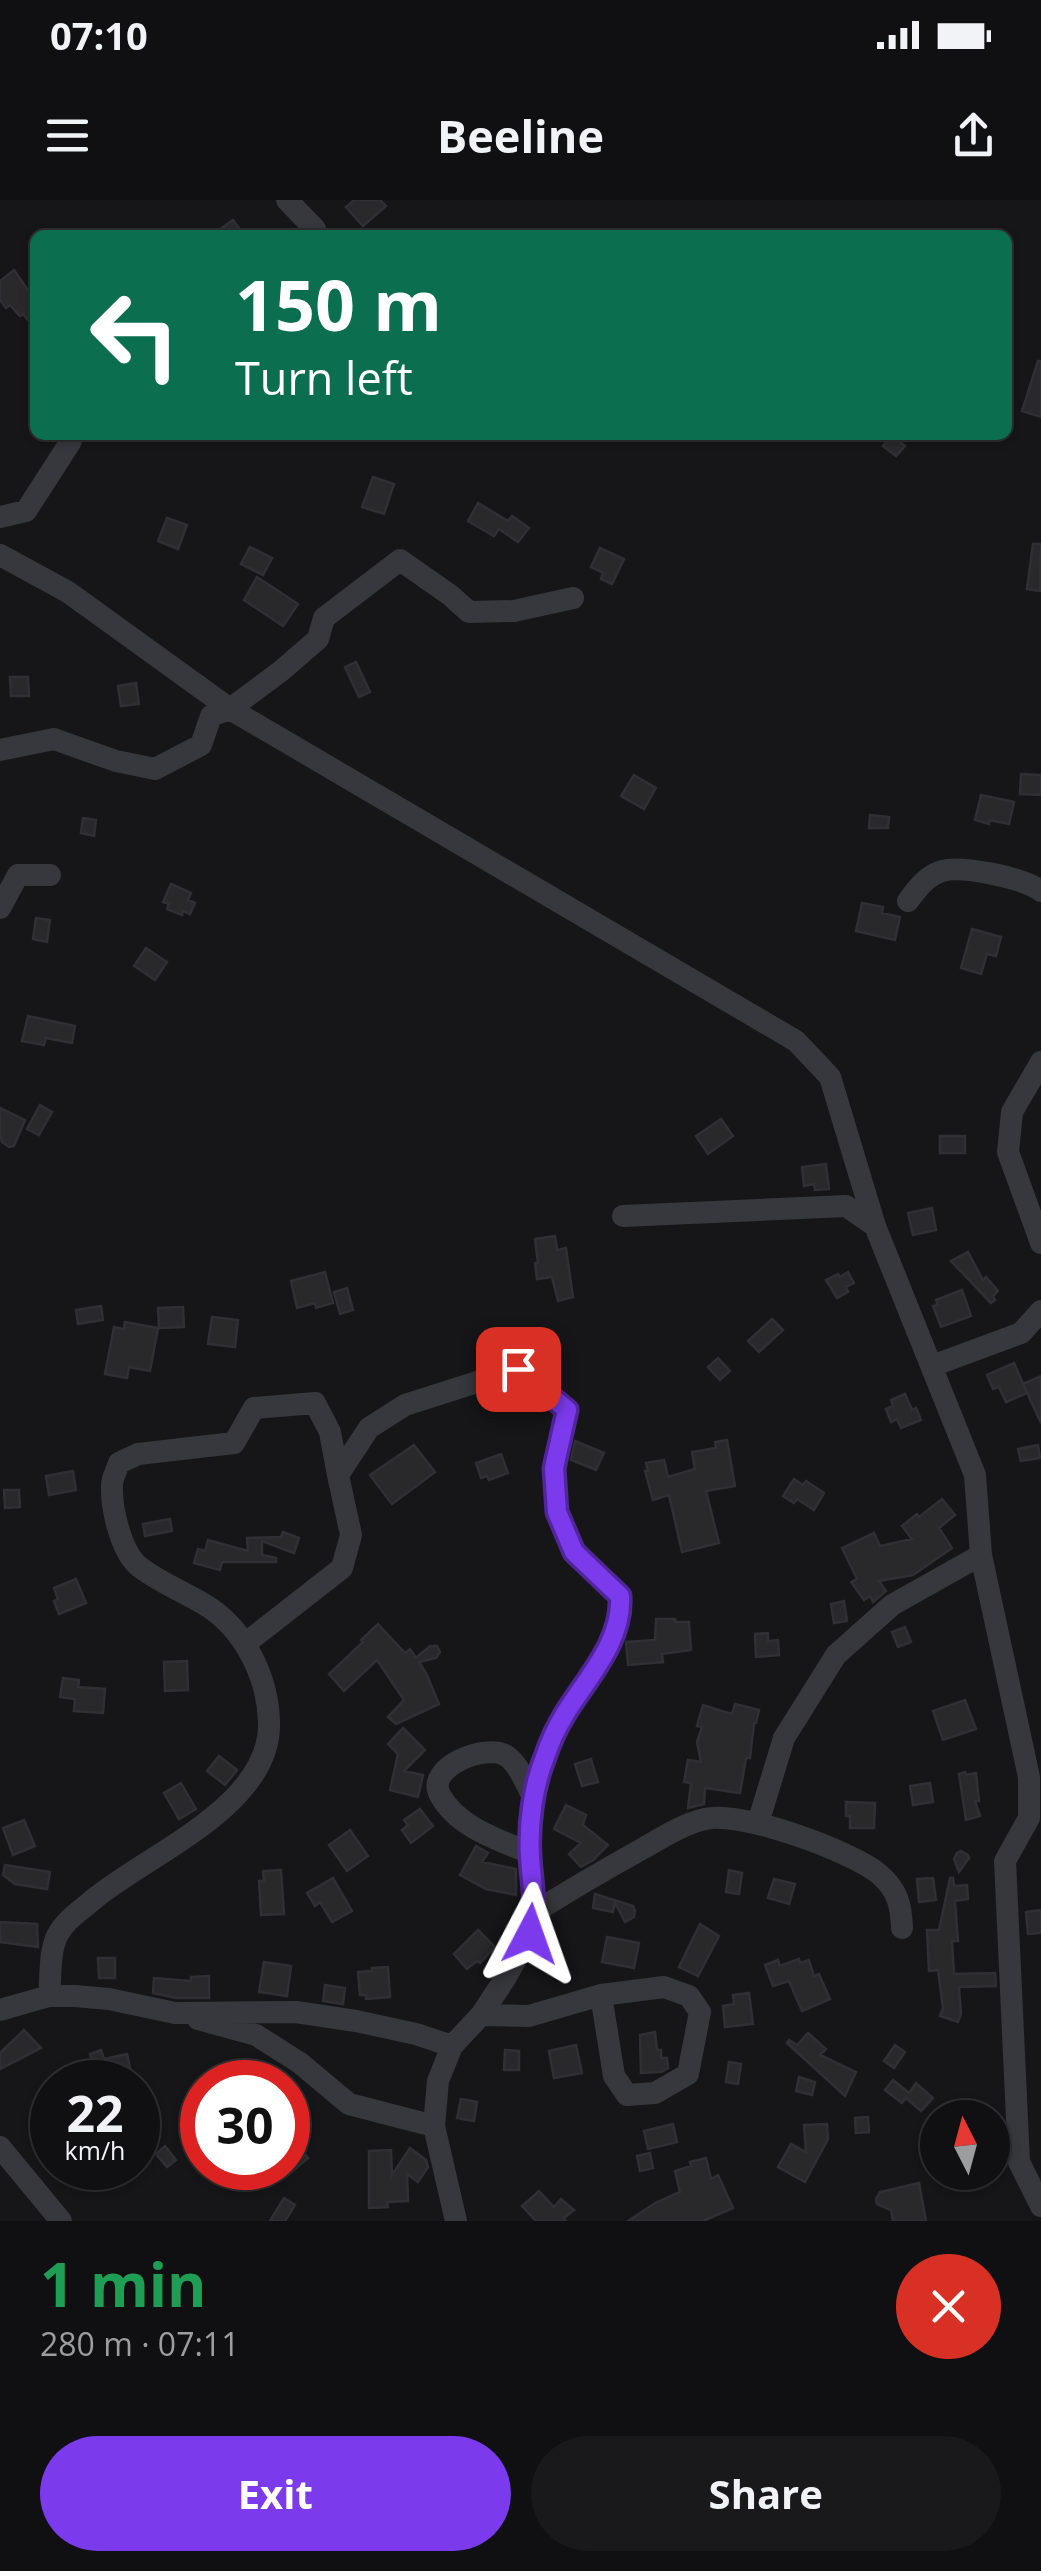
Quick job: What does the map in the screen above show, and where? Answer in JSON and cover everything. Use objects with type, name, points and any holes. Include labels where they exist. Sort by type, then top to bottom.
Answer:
[{"type":"street","points":[[287,200],[314,229]]},
{"type":"street","points":[[0,517],[26,511],[71,440]]},
{"type":"street","points":[[0,555],[68,592],[230,709],[796,1041],[830,1077],[875,1226],[975,1475],[981,1555],[1035,1812],[1005,1860],[1020,2162],[1041,2206]]},
{"type":"street","points":[[0,750],[54,739],[116,761],[155,769],[202,745],[212,716],[230,709],[318,640],[324,618],[400,560],[469,612],[514,611],[573,598]]},
{"type":"street","points":[[908,902],[924,880],[944,870],[996,874],[1041,890]]},
{"type":"street","points":[[0,908],[18,875],[50,874]]},
{"type":"street","points":[[1041,1062],[1012,1112],[1008,1152],[1041,1244]]},
{"type":"street","points":[[623,1216],[846,1206],[875,1226]]},
{"type":"street","points":[[932,1366],[1021,1332],[1041,1311]]},
{"type":"street","points":[[338,1475],[369,1428],[405,1405],[518,1369],[567,1410],[554,1468],[557,1512],[574,1552],[620,1596],[621,1612],[605,1654],[562,1718],[544,1758],[534,1800],[530,1854],[535,1912],[530,1934],[481,2015],[452,2046],[438,2081],[434,2126],[456,2221]]},
{"type":"street","points":[[49,1996],[56,1937],[70,1919],[102,1892],[236,1799],[255,1774],[270,1725],[265,1690],[246,1643],[212,1609],[137,1566],[117,1528],[112,1482],[120,1463],[138,1454],[234,1443],[254,1408],[315,1404],[330,1432],[351,1535],[342,1568],[246,1643]]},
{"type":"street","points":[[758,1823],[784,1738],[836,1654],[892,1605],[981,1555]]},
{"type":"street","points":[[530,1854],[472,1826],[449,1808],[438,1792],[437,1781],[446,1768],[493,1751],[508,1756],[534,1800]]},
{"type":"street","points":[[535,1912],[598,1874],[712,1817],[758,1823],[857,1860],[879,1874],[893,1890],[901,1904],[902,1928]]},
{"type":"street","points":[[481,2015],[529,2016],[602,1995],[664,1987],[689,1996],[700,2012],[688,2074],[655,2094],[627,2095],[614,2076],[602,1995]]},
{"type":"street","points":[[2,2008],[49,1996],[109,1999],[175,2013],[256,2036],[300,2063],[349,2104],[434,2126]]},
{"type":"street","points":[[175,2013],[296,2012],[416,2034],[452,2046]]},
{"type":"street","points":[[2,2153],[61,2221]]},
{"type":"building","points":[[354,200],[380,200],[386,206],[363,226],[346,207]]},
{"type":"building","points":[[233,220],[240,230],[219,230]]},
{"type":"building","points":[[14,270],[30,293],[30,322],[0,300],[0,281]]},
{"type":"building","points":[[1041,361],[1041,417],[1022,411]]},
{"type":"building","points":[[887,440],[897,440],[905,446],[896,456],[883,446]]},
{"type":"building","points":[[373,477],[394,484],[384,514],[362,507]]},
{"type":"building","points":[[478,503],[508,521],[512,516],[529,528],[518,542],[499,529],[494,536],[468,521]]},
{"type":"building","points":[[167,518],[187,525],[178,549],[158,541]]},
{"type":"building","points":[[1033,544],[1041,544],[1040,591],[1027,589]]},
{"type":"building","points":[[250,547],[272,558],[263,575],[241,564]]},
{"type":"building","points":[[600,548],[624,559],[612,584],[601,579],[603,573],[591,567]]},
{"type":"building","points":[[257,577],[298,604],[283,626],[244,600]]},
{"type":"building","points":[[356,662],[370,692],[359,697],[345,667]]},
{"type":"building","points":[[10,677],[28,677],[29,696],[11,696]]},
{"type":"building","points":[[136,683],[139,704],[121,706],[118,686]]},
{"type":"building","points":[[1021,774],[1041,775],[1041,795],[1020,794]]},
{"type":"building","points":[[634,775],[656,788],[644,809],[621,796]]},
{"type":"building","points":[[981,795],[1014,802],[1009,824],[975,820]]},
{"type":"building","points":[[870,815],[889,817],[888,828],[869,828]]},
{"type":"building","points":[[83,818],[96,820],[94,836],[81,833]]},
{"type":"building","points":[[171,884],[191,893],[188,900],[195,903],[190,914],[167,909],[169,904],[163,902]]},
{"type":"building","points":[[862,903],[883,907],[882,913],[900,917],[895,940],[856,931]]},
{"type":"building","points":[[36,918],[50,920],[47,942],[33,939]]},
{"type":"building","points":[[972,929],[1001,937],[996,956],[987,954],[981,974],[961,968]]},
{"type":"building","points":[[146,948],[167,962],[155,980],[134,966]]},
{"type":"building","points":[[28,1016],[75,1026],[72,1043],[46,1038],[44,1045],[22,1041]]},
{"type":"building","points":[[40,1105],[52,1112],[39,1135],[27,1129]]},
{"type":"building","points":[[0,1108],[25,1120],[14,1146],[2,1142]]},
{"type":"building","points":[[721,1119],[733,1136],[708,1154],[696,1136]]},
{"type":"building","points":[[940,1136],[965,1136],[965,1153],[940,1153]]},
{"type":"building","points":[[826,1164],[829,1189],[815,1190],[814,1184],[804,1186],[802,1167]]},
{"type":"building","points":[[932,1208],[936,1230],[913,1235],[908,1213]]},
{"type":"building","points":[[555,1236],[557,1250],[566,1248],[573,1297],[558,1301],[552,1277],[537,1279],[535,1263],[535,1239]]},
{"type":"building","points":[[968,1252],[983,1280],[986,1277],[998,1291],[991,1303],[951,1261]]},
{"type":"building","points":[[325,1272],[333,1303],[297,1308],[291,1281]]},
{"type":"building","points":[[848,1272],[854,1283],[837,1298],[826,1280]]},
{"type":"building","points":[[347,1288],[353,1310],[340,1314],[334,1292]]},
{"type":"building","points":[[962,1290],[971,1316],[941,1327],[933,1306],[938,1305],[936,1300]]},
{"type":"building","points":[[101,1306],[103,1320],[78,1324],[76,1310]]},
{"type":"building","points":[[183,1307],[184,1327],[159,1328],[158,1308]]},
{"type":"building","points":[[212,1317],[238,1320],[235,1347],[208,1344]]},
{"type":"building","points":[[772,1319],[783,1330],[759,1352],[748,1341]]},
{"type":"building","points":[[125,1322],[158,1328],[150,1371],[129,1367],[127,1378],[105,1374],[114,1327],[124,1329]]},
{"type":"building","points":[[718,1358],[730,1371],[720,1380],[708,1367]]},
{"type":"building","points":[[1014,1363],[1027,1393],[1006,1402],[999,1387],[993,1389],[987,1375]]},
{"type":"building","points":[[1041,1376],[1041,1423],[1023,1384]]},
{"type":"building","points":[[905,1394],[921,1420],[901,1428],[897,1419],[891,1422],[886,1409],[893,1406],[891,1400]]},
{"type":"building","points":[[727,1440],[735,1486],[706,1491],[719,1543],[682,1552],[669,1495],[653,1500],[646,1463],[664,1460],[668,1477],[695,1469],[692,1452],[716,1448],[715,1442]]},
{"type":"building","points":[[575,1441],[604,1453],[596,1470],[571,1460]]},
{"type":"building","points":[[414,1445],[435,1472],[392,1504],[370,1475]]},
{"type":"building","points":[[1038,1445],[1040,1458],[1021,1461],[1018,1449]]},
{"type":"building","points":[[501,1454],[508,1473],[489,1480],[487,1476],[481,1478],[476,1463]]},
{"type":"building","points":[[73,1471],[76,1490],[49,1495],[46,1476]]},
{"type":"building","points":[[794,1479],[803,1485],[806,1481],[824,1493],[814,1510],[797,1499],[794,1503],[783,1496]]},
{"type":"building","points":[[4,1490],[19,1490],[20,1507],[5,1508]]},
{"type":"building","points":[[942,1499],[955,1515],[939,1528],[952,1548],[913,1575],[879,1581],[886,1591],[873,1602],[870,1596],[864,1600],[851,1582],[857,1579],[842,1548],[874,1533],[880,1546],[912,1539],[902,1526]]},
{"type":"building","points":[[170,1519],[172,1531],[145,1536],[143,1524]]},
{"type":"building","points":[[283,1532],[299,1538],[294,1553],[262,1541],[262,1555],[276,1558],[276,1562],[222,1562],[220,1570],[194,1563],[198,1549],[205,1551],[208,1540],[248,1551],[247,1538],[281,1537]]},
{"type":"building","points":[[76,1579],[86,1603],[59,1614],[54,1588]]},
{"type":"building","points":[[844,1601],[847,1621],[834,1623],[831,1604]]},
{"type":"building","points":[[656,1619],[689,1622],[691,1650],[662,1654],[663,1662],[628,1665],[626,1642],[655,1640]]},
{"type":"building","points":[[378,1624],[405,1653],[410,1649],[416,1658],[430,1646],[437,1646],[440,1652],[436,1658],[419,1662],[439,1704],[396,1724],[388,1717],[404,1700],[377,1660],[344,1691],[329,1674]]},
{"type":"building","points":[[905,1627],[911,1642],[898,1647],[892,1632]]},
{"type":"building","points":[[768,1633],[768,1641],[778,1640],[779,1655],[756,1657],[755,1634]]},
{"type":"building","points":[[187,1661],[188,1690],[165,1691],[164,1662]]},
{"type":"building","points":[[63,1678],[79,1680],[78,1687],[105,1689],[103,1713],[74,1711],[75,1699],[60,1697]]},
{"type":"building","points":[[965,1700],[976,1729],[943,1740],[933,1711]]},
{"type":"building","points":[[735,1704],[759,1710],[740,1793],[705,1788],[704,1804],[688,1808],[691,1783],[684,1782],[688,1760],[701,1762],[697,1742],[702,1727],[697,1726],[703,1705],[732,1714]]},
{"type":"building","points":[[403,1728],[425,1750],[404,1771],[423,1775],[418,1797],[390,1790],[398,1754],[388,1744]]},
{"type":"building","points":[[219,1756],[237,1770],[225,1785],[207,1771]]},
{"type":"building","points":[[591,1759],[598,1782],[582,1786],[575,1764]]},
{"type":"building","points":[[976,1773],[979,1801],[975,1801],[980,1816],[966,1820],[959,1774]]},
{"type":"building","points":[[181,1783],[196,1809],[179,1819],[164,1793]]},
{"type":"building","points":[[930,1783],[933,1802],[913,1805],[910,1786]]},
{"type":"building","points":[[846,1802],[875,1803],[874,1828],[850,1828]]},
{"type":"building","points":[[566,1805],[586,1815],[583,1825],[608,1845],[581,1867],[569,1854],[581,1843],[554,1829]]},
{"type":"building","points":[[420,1809],[433,1826],[411,1843],[402,1830],[408,1825],[404,1820]]},
{"type":"building","points":[[24,1820],[35,1846],[13,1855],[3,1828]]},
{"type":"building","points":[[350,1830],[368,1856],[347,1871],[329,1845]]},
{"type":"building","points":[[476,1846],[488,1853],[482,1862],[516,1869],[516,1895],[486,1889],[460,1875]]},
{"type":"building","points":[[961,1851],[969,1858],[959,1872],[954,1859]]},
{"type":"building","points":[[5,1865],[50,1872],[47,1889],[15,1884],[3,1875]]},
{"type":"building","points":[[281,1870],[284,1914],[261,1915],[259,1881],[264,1881],[263,1871]]},
{"type":"building","points":[[729,1870],[742,1873],[739,1894],[726,1892]]},
{"type":"building","points":[[333,1878],[352,1911],[332,1922],[320,1902],[315,1906],[307,1893]]},
{"type":"building","points":[[933,1878],[936,1900],[919,1902],[917,1879]]},
{"type":"building","points":[[950,1878],[954,1886],[967,1885],[968,1899],[955,1901],[958,1941],[952,1941],[954,1974],[995,1973],[996,1986],[959,1987],[958,2022],[940,2016],[943,2008],[938,1970],[929,1971],[927,1930],[939,1930]]},
{"type":"building","points":[[774,1879],[795,1884],[789,1904],[768,1898]]},
{"type":"building","points":[[595,1894],[633,1906],[634,1917],[625,1922],[615,1903],[613,1912],[593,1908]]},
{"type":"building","points":[[1041,1910],[1041,1933],[1028,1934],[1026,1912]]},
{"type":"building","points":[[0,1922],[37,1924],[38,1947],[0,1942]]},
{"type":"building","points":[[700,1924],[719,1936],[698,1976],[679,1967]]},
{"type":"building","points":[[478,1930],[495,1947],[480,1963],[477,1961],[467,1969],[454,1954]]},
{"type":"building","points":[[607,1937],[639,1943],[634,1968],[602,1962]]},
{"type":"building","points":[[98,1958],[115,1958],[115,1978],[99,1978]]},
{"type":"building","points":[[799,1959],[800,1963],[809,1960],[814,1976],[819,1974],[830,1999],[802,2011],[789,1981],[773,1986],[765,1965],[778,1960],[780,1966]]},
{"type":"building","points":[[264,1962],[291,1966],[287,1996],[259,1992]]},
{"type":"building","points":[[388,1967],[390,1997],[366,1999],[366,1995],[360,1995],[358,1972]]},
{"type":"building","points":[[209,1976],[209,1998],[153,1993],[154,1978],[191,1981],[191,1977]]},
{"type":"building","points":[[325,1985],[345,1988],[343,2004],[323,2001]]},
{"type":"building","points":[[749,1993],[753,2024],[725,2027],[723,2006],[734,2004],[733,1995]]},
{"type":"building","points":[[24,2030],[41,2048],[0,2069],[0,2053]]},
{"type":"building","points":[[655,2032],[657,2050],[661,2050],[661,2058],[667,2058],[668,2068],[641,2073],[640,2035]]},
{"type":"building","points":[[808,2033],[826,2049],[820,2055],[856,2072],[845,2096],[787,2043],[789,2040],[797,2045]]},
{"type":"building","points":[[576,2045],[582,2073],[554,2078],[549,2051]]},
{"type":"building","points":[[895,2045],[905,2052],[894,2068],[884,2061]]},
{"type":"building","points":[[101,2050],[104,2059],[127,2054],[128,2060],[92,2060],[90,2054]]},
{"type":"building","points":[[505,2050],[519,2051],[519,2070],[504,2070]]},
{"type":"building","points":[[729,2062],[741,2064],[738,2084],[726,2082]]},
{"type":"building","points":[[799,2077],[815,2082],[812,2095],[796,2091]]},
{"type":"building","points":[[893,2080],[909,2093],[916,2083],[933,2098],[920,2100],[920,2110],[906,2098],[902,2103],[885,2090]]},
{"type":"building","points":[[461,2099],[477,2102],[474,2121],[457,2118]]},
{"type":"building","points":[[868,2117],[869,2132],[856,2133],[855,2118]]},
{"type":"building","points":[[673,2124],[677,2142],[648,2149],[644,2131]]},
{"type":"building","points":[[827,2124],[828,2139],[805,2182],[778,2167],[791,2144],[806,2152],[804,2125]]},
{"type":"building","points":[[165,2146],[176,2160],[167,2167],[160,2159],[160,2150]]},
{"type":"building","points":[[410,2148],[426,2160],[428,2167],[418,2182],[407,2174],[408,2201],[369,2208],[369,2151],[391,2150],[392,2175]]},
{"type":"building","points":[[650,2153],[653,2168],[640,2171],[637,2156]]},
{"type":"building","points":[[706,2158],[711,2179],[718,2175],[733,2208],[703,2221],[628,2221],[680,2192],[675,2171]]},
{"type":"building","points":[[919,2183],[926,2221],[893,2221],[891,2210],[877,2204],[880,2192]]},
{"type":"building","points":[[539,2191],[554,2207],[561,2199],[574,2210],[564,2218],[566,2221],[536,2221],[522,2206]]},
{"type":"building","points":[[284,2198],[295,2205],[285,2221],[270,2221]]},
{"type":"route","points":[[518,1369],[567,1410],[554,1468],[557,1512],[574,1552],[620,1596],[621,1612],[605,1654],[562,1718],[544,1758],[530,1830],[535,1912],[530,1934]]}]
